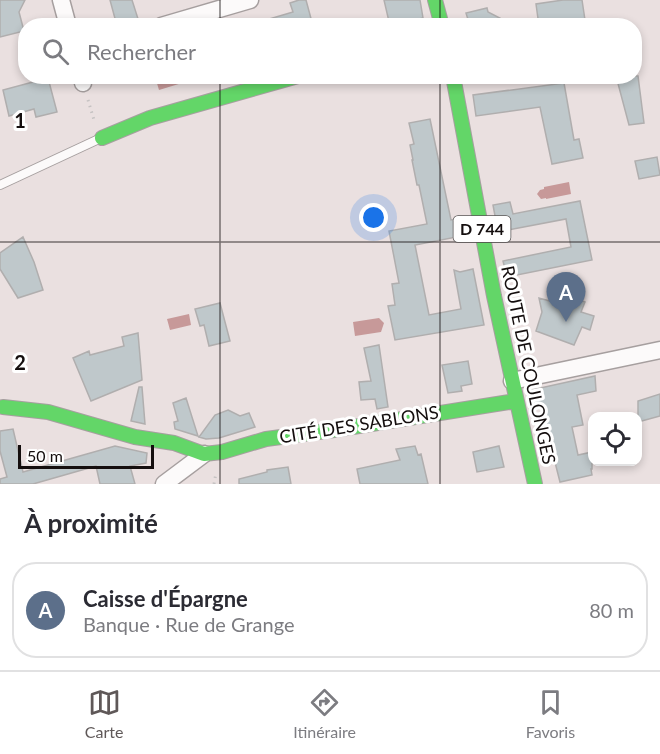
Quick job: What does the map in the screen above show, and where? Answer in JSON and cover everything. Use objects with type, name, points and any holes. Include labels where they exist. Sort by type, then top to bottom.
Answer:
[{"type":"street","points":[[61,0],[66,18]]},
{"type":"street","points":[[188,18],[250,0]]},
{"type":"street","points":[[435,0],[440,18]]},
{"type":"street","points":[[102,138],[150,118],[270,84]]},
{"type":"street","name":"ROUTE DE COULONGES","points":[[454,84],[494,296],[535,484]]},
{"type":"street","points":[[512,381],[660,350]]},
{"type":"street","name":"CITÉ DES SABLONS","points":[[164,484],[204,454],[222,452],[266,439],[516,402]]},
{"type":"street","points":[[3,407],[48,412],[135,437],[174,443],[204,454]]},
{"type":"lane","points":[[0,185],[102,138]]},
{"type":"path","points":[[84,84],[95,125],[102,138]]},
{"type":"shaded area","points":[[157,84],[179,84],[159,90]]},
{"type":"shaded area","points":[[569,182],[571,194],[541,199],[537,194],[544,187]]},
{"type":"shaded area","points":[[189,314],[191,325],[170,330],[167,319]]},
{"type":"shaded area","points":[[379,318],[384,323],[381,332],[355,336],[353,322]]},
{"type":"building","points":[[0,0],[25,0],[19,12],[21,18],[18,18],[18,32],[0,37]]},
{"type":"building","points":[[110,0],[132,0],[138,18],[115,18]]},
{"type":"building","points":[[306,0],[311,18],[273,18],[293,12],[290,3]]},
{"type":"building","points":[[384,0],[420,0],[423,18],[388,18]]},
{"type":"building","points":[[582,0],[585,18],[538,18],[536,4]]},
{"type":"building","points":[[487,8],[488,12],[500,18],[468,18],[466,13]]},
{"type":"building","points":[[26,84],[50,84],[57,112],[36,117],[34,109],[9,116],[3,90]]},
{"type":"building","points":[[564,84],[574,140],[579,139],[583,158],[552,164],[540,107],[476,116],[473,95]]},
{"type":"building","points":[[618,84],[639,84],[644,123],[629,125]]},
{"type":"building","points":[[430,119],[451,220],[463,218],[467,235],[415,245],[429,315],[461,309],[454,270],[460,272],[473,269],[484,325],[395,340],[388,306],[395,305],[392,284],[399,283],[389,231],[427,224],[412,160],[410,145],[414,144],[409,123]]},
{"type":"building","points":[[657,157],[660,175],[639,179],[635,161]]},
{"type":"building","points":[[580,201],[592,260],[507,277],[503,261],[571,247],[566,219],[498,232],[493,205],[510,202],[513,214]]},
{"type":"building","points":[[23,237],[43,290],[18,298],[0,269],[0,253]]},
{"type":"building","points":[[560,294],[585,302],[581,312],[594,316],[590,330],[582,327],[574,345],[536,331],[542,312],[539,298],[557,303]]},
{"type":"building","points":[[220,303],[230,341],[209,346],[204,325],[200,326],[195,309]]},
{"type":"building","points":[[138,333],[142,380],[91,401],[73,358],[89,351],[90,355],[124,346],[122,337]]},
{"type":"building","points":[[379,345],[388,407],[377,409],[375,399],[361,400],[359,382],[371,381],[364,348]]},
{"type":"building","points":[[468,361],[472,384],[461,386],[462,391],[448,393],[442,365]]},
{"type":"building","points":[[595,376],[596,391],[577,395],[583,425],[572,427],[578,455],[588,453],[588,466],[592,466],[592,475],[560,482],[540,403],[534,405],[531,390]]},
{"type":"building","points":[[139,387],[142,387],[145,424],[131,421]]},
{"type":"building","points":[[660,394],[660,416],[642,421],[642,412],[638,412],[638,401]]},
{"type":"building","points":[[186,398],[198,436],[175,429],[174,422],[178,421],[173,403]]},
{"type":"building","points":[[228,410],[240,416],[249,413],[255,427],[219,438],[199,437],[215,415]]},
{"type":"building","points":[[13,429],[23,472],[115,446],[147,453],[146,463],[130,466],[135,484],[100,484],[96,466],[33,484],[0,484],[0,479],[7,477],[0,451],[0,431]]},
{"type":"building","points":[[415,446],[418,455],[421,454],[428,484],[360,484],[357,469],[400,460],[396,449]]},
{"type":"building","points":[[499,446],[504,467],[477,472],[473,452]]},
{"type":"building","points":[[288,467],[291,484],[239,484],[239,479],[267,472],[267,470]]},
{"type":"traffic: fast","points":[[435,0],[440,18]]},
{"type":"traffic: fast","points":[[102,138],[150,118],[270,84]]},
{"type":"traffic: fast","points":[[454,84],[494,296],[535,484]]},
{"type":"traffic: fast","points":[[3,407],[48,412],[135,437],[174,443],[204,454],[222,452],[266,439],[516,401]]},
{"type":"place","name":"Caisse d'Épargne","points":[[566,322]]}]
